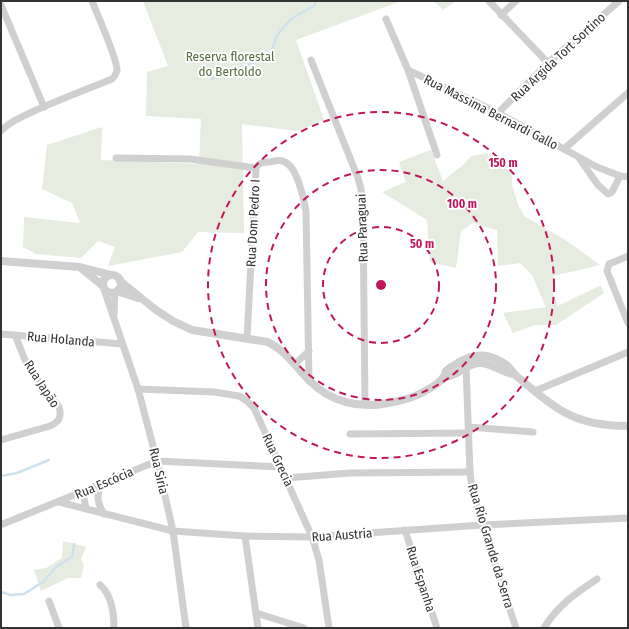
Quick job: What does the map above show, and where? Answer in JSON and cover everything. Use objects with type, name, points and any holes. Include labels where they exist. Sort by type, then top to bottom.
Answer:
[{"type":"street","points":[[1,131],[10,123],[44,107],[112,80],[117,71],[114,57],[92,1]]},
{"type":"street","points":[[489,1],[548,63]]},
{"type":"street","points":[[501,15],[516,1]]},
{"type":"street","name":"Rua Argida Tort Sortino","points":[[498,113],[548,63],[619,1]]},
{"type":"street","points":[[1,5],[44,107]]},
{"type":"street","name":"Rua Massima Bernardi Gallo","points":[[386,19],[408,70],[498,113],[579,157],[624,177]]},
{"type":"street","name":"Rua Paraguai","points":[[311,60],[345,144],[361,189],[363,212],[365,406]]},
{"type":"street","points":[[408,70],[437,155]]},
{"type":"street","points":[[564,149],[628,93]]},
{"type":"street","points":[[579,157],[598,185],[608,194],[612,192],[624,177]]},
{"type":"street","points":[[116,158],[190,160],[256,168]]},
{"type":"street","name":"Rua Dom Pedro I","points":[[247,338],[256,168],[258,164],[262,162],[278,160],[286,162],[294,172],[304,200],[306,211],[309,381]]},
{"type":"street","points":[[628,256],[609,264],[607,271],[608,277],[628,323]]},
{"type":"street","points":[[1,261],[80,267],[116,276],[141,298],[173,322],[192,330],[247,338],[273,344],[288,355],[309,381],[323,391],[344,402],[365,406],[406,400],[427,390],[444,377],[446,371],[454,365],[468,357],[478,355],[495,358],[511,369],[514,374],[564,413],[581,420],[601,424],[628,426]]},
{"type":"street","points":[[80,267],[108,293],[116,292],[141,298]]},
{"type":"street","points":[[103,288],[103,280],[111,275]]},
{"type":"street","points":[[116,292],[120,286],[120,281]]},
{"type":"street","name":"Rua Siria","points":[[103,288],[138,389],[157,461],[173,531],[186,628]]},
{"type":"street","name":"Rua Siria","points":[[113,319],[116,292]]},
{"type":"street","name":"Rua Holanda","points":[[1,334],[122,344]]},
{"type":"street","name":"Rua Japão","points":[[1,440],[50,426],[56,423],[60,418],[59,407],[35,376],[15,335]]},
{"type":"street","points":[[295,364],[309,351]]},
{"type":"street","points":[[535,391],[628,352]]},
{"type":"street","points":[[444,377],[450,377],[472,364],[486,363],[507,373],[514,374]]},
{"type":"street","name":"Rua Rio Grande da Serra","points":[[466,367],[470,472],[474,499],[516,628]]},
{"type":"street","name":"Rua Grecia","points":[[138,389],[214,392],[239,396],[254,408],[312,537],[319,560],[329,628]]},
{"type":"street","points":[[350,434],[469,430],[533,432]]},
{"type":"street","name":"Rua Escócia","points":[[2,524],[157,461],[281,467]]},
{"type":"street","points":[[286,478],[350,473],[470,472]]},
{"type":"street","points":[[102,483],[98,490],[97,500],[104,514]]},
{"type":"street","points":[[83,492],[86,509]]},
{"type":"street","name":"Rua Austria","points":[[59,502],[173,531],[246,536],[312,537],[482,525],[628,518]]},
{"type":"street","name":"Rua Espanha","points":[[405,530],[437,628]]},
{"type":"street","points":[[246,536],[258,628]]},
{"type":"street","points":[[544,628],[557,609],[597,579]]},
{"type":"street","points":[[100,585],[106,589],[109,597],[112,608],[114,628]]},
{"type":"street","points":[[49,601],[59,628]]},
{"type":"street","points":[[256,613],[304,628]]},
{"type":"green space","name":"Reserva florestal do Bertoldo","points":[[143,1],[401,1],[296,40],[324,120],[297,131],[242,124],[244,233],[198,232],[182,252],[108,266],[115,247],[98,241],[81,258],[36,254],[23,247],[24,217],[80,223],[72,203],[42,189],[47,145],[102,127],[101,160],[199,164],[201,119],[146,116],[147,72],[168,66]]},
{"type":"green space","points":[[434,1],[456,1],[443,10]]},
{"type":"green space","points":[[431,150],[443,181],[464,164],[471,156],[487,153],[512,173],[512,185],[518,204],[524,216],[567,241],[600,265],[553,276],[552,291],[558,306],[601,285],[604,293],[556,325],[535,325],[513,333],[503,313],[546,307],[532,275],[520,263],[498,266],[497,230],[473,223],[461,231],[456,268],[430,262],[427,220],[382,192],[406,182],[399,162]]},
{"type":"green space","points":[[63,541],[86,547],[81,559],[84,565],[81,578],[68,578],[41,591],[34,570],[46,568],[62,558]]},
{"type":"waterway","points":[[212,79],[270,56],[277,35],[291,19],[315,5],[315,1]]},
{"type":"waterway","points":[[1,476],[17,473],[49,460]]},
{"type":"waterway","points":[[1,592],[11,595],[24,594],[43,582],[56,567],[72,557],[74,544]]}]
